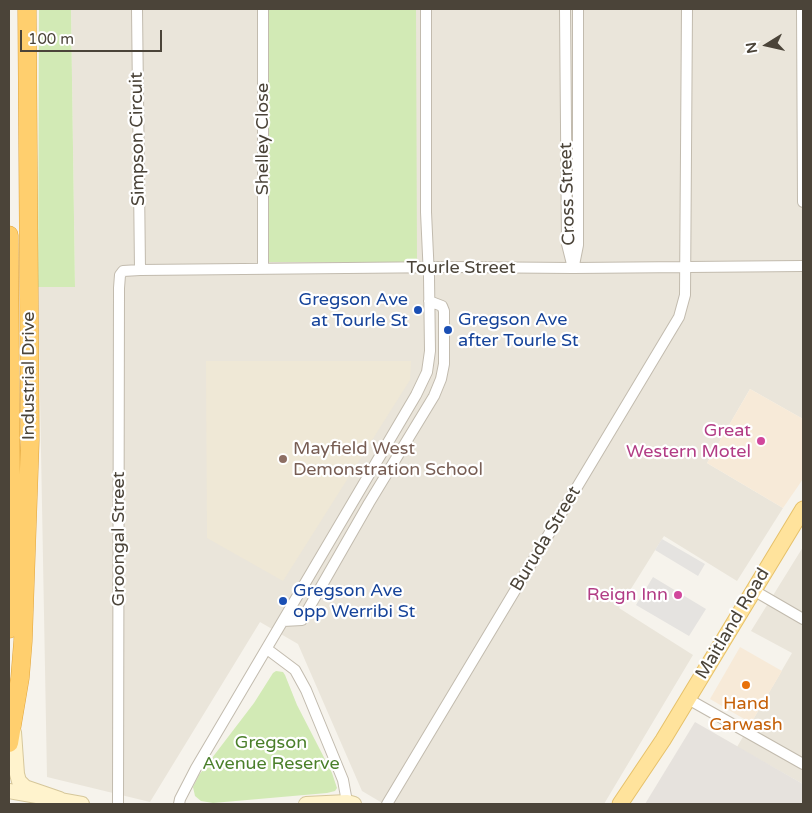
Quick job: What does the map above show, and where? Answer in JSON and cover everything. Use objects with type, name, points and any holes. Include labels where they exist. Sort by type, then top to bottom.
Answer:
[{"type":"highway","name":"Industrial Drive","points":[[9,743],[22,660],[26,598],[30,440],[27,9]]},
{"type":"highway","name":"Industrial Drive","points":[[9,236],[11,561],[9,629]]},
{"type":"main road","points":[[9,236],[29,245]]},
{"type":"main road","points":[[9,254],[29,245]]},
{"type":"main road","name":"Maitland Road","points":[[620,804],[663,740],[803,509]]},
{"type":"main road","points":[[13,722],[19,781],[25,787],[60,800]]},
{"type":"main road","name":"Maitland Road","points":[[632,804],[663,740]]},
{"type":"main road","points":[[9,791],[82,804]]},
{"type":"main road","points":[[306,804],[350,803]]},
{"type":"street","name":"Simpson Circuit","points":[[137,9],[140,270]]},
{"type":"street","name":"Shelley Close","points":[[263,9],[263,268]]},
{"type":"street","points":[[179,804],[196,768],[423,384],[427,372],[429,357],[429,268],[426,212],[426,9]]},
{"type":"street","name":"Cross Street","points":[[565,9],[567,244],[573,268]]},
{"type":"street","name":"Cross Street","points":[[573,268],[578,245],[578,9]]},
{"type":"street","name":"Buruda Street","points":[[387,804],[679,317],[685,295],[687,9]]},
{"type":"street","points":[[802,9],[803,202]]},
{"type":"street","name":"Tourle Street","points":[[120,275],[127,270],[263,268],[803,266]]},
{"type":"street","name":"Groongal Street","points":[[118,804],[120,275]]},
{"type":"street","points":[[283,621],[302,620],[369,503],[434,396],[441,379],[444,364],[444,311],[442,306],[429,301]]},
{"type":"street","points":[[753,590],[803,619]]},
{"type":"street","points":[[267,649],[294,670],[306,690],[343,780],[350,803]]},
{"type":"street","points":[[688,699],[803,764]]},
{"type":"shaded area","points":[[71,9],[803,9],[803,419],[750,389],[707,463],[783,508],[737,581],[664,536],[619,608],[693,655],[604,804],[384,804],[362,791],[298,644],[260,622],[150,802],[47,777],[38,287],[75,286]]},
{"type":"shaded area","name":"Mayfield West Demonstration School","points":[[206,361],[411,361],[410,380],[283,581],[207,538]]},
{"type":"shaded area","name":"Great Western Motel","points":[[750,389],[803,419],[803,479],[783,508],[707,463]]},
{"type":"shaded area","points":[[662,539],[705,564],[698,576],[655,550]]},
{"type":"shaded area","points":[[803,547],[803,784],[737,747],[792,653],[751,631]]},
{"type":"shaded area","points":[[653,577],[706,609],[689,636],[636,605]]},
{"type":"shaded area","name":"Hand Carwash","points":[[740,647],[782,671],[751,723],[710,699]]},
{"type":"shaded area","points":[[695,722],[803,784],[803,804],[645,804]]},
{"type":"green space","points":[[39,9],[71,9],[75,287],[38,287]]},
{"type":"green space","points":[[268,9],[416,9],[417,262],[269,262]]},
{"type":"green space","name":"Gregson Avenue Reserve","points":[[276,671],[283,672],[285,675],[297,705],[332,773],[337,788],[335,791],[327,793],[213,803],[201,801],[195,796],[193,787],[199,775]]},
{"type":"place","name":"Gregson Ave at Tourle St","points":[[418,310]]},
{"type":"place","name":"Gregson Ave after Tourle St","points":[[448,330]]},
{"type":"place","name":"Great Western Motel","points":[[761,441]]},
{"type":"place","name":"Mayfield West Demonstration School","points":[[283,459]]},
{"type":"place","name":"Reign Inn","points":[[678,595]]},
{"type":"place","name":"Gregson Ave opp Werribi St","points":[[283,601]]},
{"type":"place","name":"Hand Carwash","points":[[746,685]]}]
